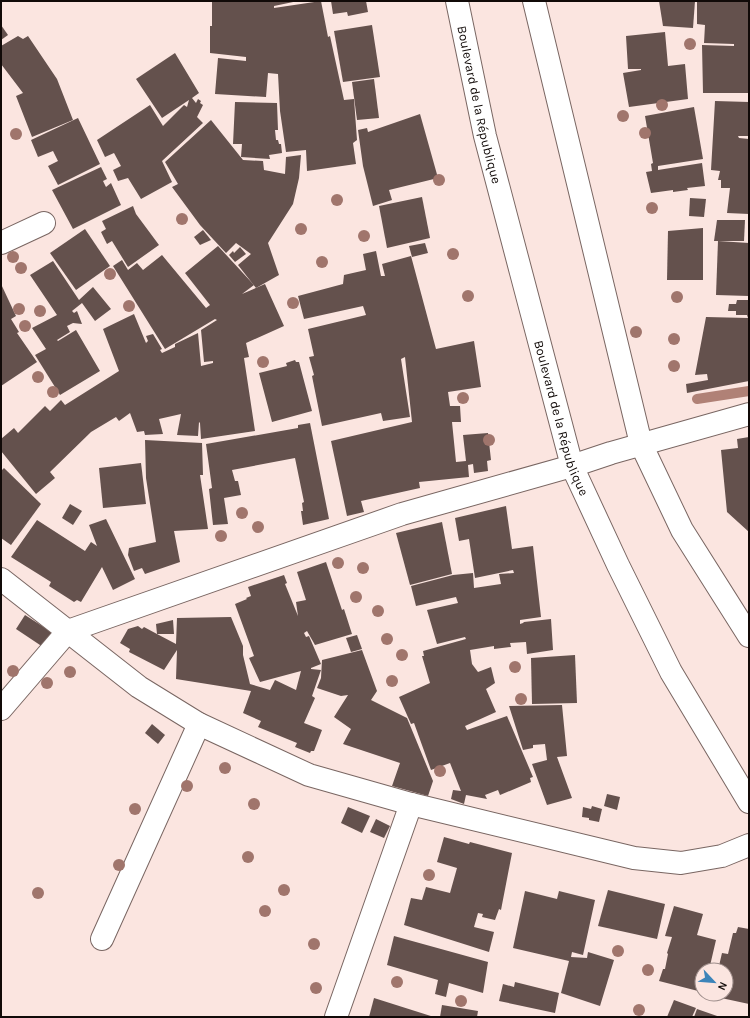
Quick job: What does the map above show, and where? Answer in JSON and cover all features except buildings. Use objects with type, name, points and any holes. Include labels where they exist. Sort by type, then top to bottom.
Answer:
[{"type":"street","name":"Boulevard de la République","points":[[457,1],[485,136],[572,466],[618,566],[671,672],[749,802]]},
{"type":"street","points":[[534,1],[640,444],[682,530],[749,636]]},
{"type":"street","points":[[1,243],[44,223]]},
{"type":"street","points":[[1,710],[68,631],[402,514],[572,466],[611,452],[749,414]]},
{"type":"street","points":[[1,579],[139,687],[199,724],[309,774],[411,804],[634,858],[681,863],[722,856],[749,845]]},
{"type":"street","points":[[102,939],[199,724]]},
{"type":"street","points":[[336,1017],[411,804]]},
{"type":"waterway","points":[[697,399],[749,391]]}]
